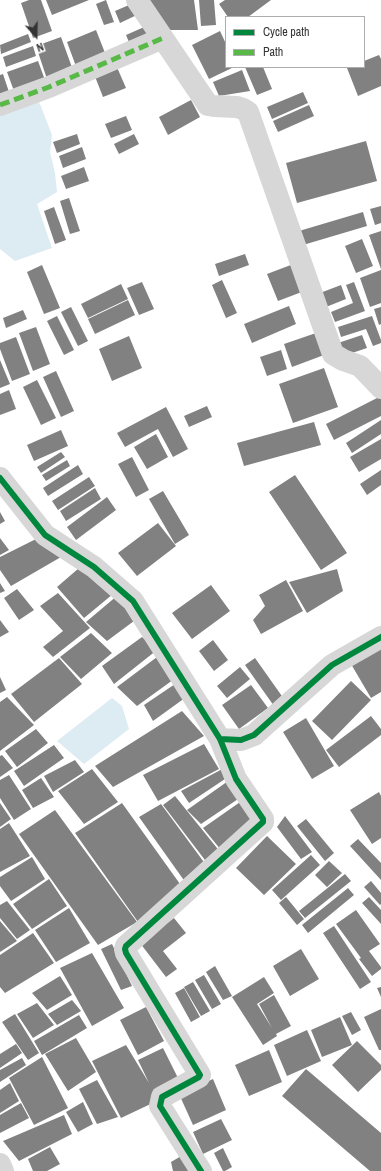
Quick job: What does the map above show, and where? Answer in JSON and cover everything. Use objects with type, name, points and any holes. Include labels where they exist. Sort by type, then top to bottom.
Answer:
[{"type":"street","points":[[137,0],[208,105],[243,108],[248,112],[333,354],[343,360],[360,366],[381,388]]},
{"type":"street","points":[[0,105],[49,87],[163,38]]},
{"type":"street","points":[[0,478],[45,535],[94,567],[133,601],[220,739],[236,779],[263,819],[262,822],[126,946],[125,949],[200,1075],[199,1077],[162,1097],[160,1106],[201,1171]]},
{"type":"street","points":[[220,739],[241,740],[254,735],[332,665],[381,637]]},
{"type":"street","points":[[0,1164],[3,1171]]},
{"type":"shaded area","points":[[38,99],[52,135],[50,152],[55,173],[57,192],[37,204],[52,248],[15,261],[0,249],[0,114]]},
{"type":"shaded area","points":[[112,698],[122,706],[129,729],[84,764],[57,741]]},
{"type":"building","points":[[29,0],[41,0],[52,31],[33,38],[21,3]]},
{"type":"building","points":[[46,0],[89,0],[52,15]]},
{"type":"building","points":[[106,0],[114,22],[104,25],[96,4]]},
{"type":"building","points":[[149,0],[194,0],[198,30],[166,30]]},
{"type":"building","points":[[199,0],[214,0],[216,25],[201,26]]},
{"type":"building","points":[[225,0],[271,0],[249,16],[227,16],[219,4]]},
{"type":"building","points":[[136,2],[141,13],[120,23],[115,11]]},
{"type":"building","points":[[151,24],[156,35],[131,47],[126,35]]},
{"type":"building","points":[[96,30],[107,58],[77,69],[67,42]]},
{"type":"building","points":[[220,31],[225,42],[225,68],[232,68],[209,79],[192,45]]},
{"type":"building","points":[[28,34],[31,42],[1,54],[0,45]]},
{"type":"building","points":[[61,37],[74,73],[48,82],[36,46]]},
{"type":"building","points":[[33,46],[36,56],[6,67],[3,57]]},
{"type":"building","points":[[379,55],[381,59],[381,86],[358,96],[347,68],[365,68],[365,61]]},
{"type":"building","points":[[38,61],[45,80],[14,91],[7,72]]},
{"type":"building","points":[[116,65],[126,88],[103,97],[94,74]]},
{"type":"building","points":[[245,68],[263,68],[272,89],[257,95]]},
{"type":"building","points":[[242,70],[250,91],[219,96],[213,82]]},
{"type":"building","points":[[3,74],[10,95],[0,99],[0,75]]},
{"type":"building","points":[[303,92],[308,103],[272,119],[267,107]]},
{"type":"building","points":[[191,100],[200,117],[168,135],[159,117]]},
{"type":"building","points":[[309,105],[314,116],[278,132],[273,121]]},
{"type":"building","points":[[126,116],[132,130],[111,138],[105,124]]},
{"type":"building","points":[[77,134],[80,144],[57,153],[53,142]]},
{"type":"building","points":[[134,134],[139,144],[119,154],[114,144]]},
{"type":"building","points":[[366,141],[377,181],[297,203],[286,163]]},
{"type":"building","points":[[82,147],[86,159],[63,168],[59,156]]},
{"type":"building","points":[[84,167],[89,181],[66,189],[61,176]]},
{"type":"building","points":[[69,198],[80,231],[70,234],[60,201]]},
{"type":"building","points":[[381,206],[381,223],[375,225],[370,209]]},
{"type":"building","points":[[54,207],[66,240],[55,244],[44,211]]},
{"type":"building","points":[[363,212],[367,226],[303,245],[299,231]]},
{"type":"building","points":[[381,231],[381,269],[369,235]]},
{"type":"building","points":[[362,239],[373,266],[356,273],[345,246]]},
{"type":"building","points":[[245,254],[249,265],[219,276],[215,264]]},
{"type":"building","points":[[296,263],[307,290],[278,301],[267,274]]},
{"type":"building","points":[[42,265],[60,308],[44,314],[27,272]]},
{"type":"building","points":[[381,270],[381,303],[370,307],[360,278]]},
{"type":"building","points":[[222,280],[237,313],[226,318],[212,285]]},
{"type":"building","points":[[142,282],[154,309],[139,315],[127,288]]},
{"type":"building","points":[[354,282],[365,311],[335,322],[331,312],[353,303],[346,285]]},
{"type":"building","points":[[121,284],[128,299],[88,318],[81,304]]},
{"type":"building","points":[[341,285],[346,299],[326,307],[320,293]]},
{"type":"building","points":[[128,300],[135,315],[95,334],[88,319]]},
{"type":"building","points":[[289,306],[296,324],[252,343],[244,324]]},
{"type":"building","points":[[71,307],[88,341],[78,346],[61,312]]},
{"type":"building","points":[[381,307],[381,324],[379,325],[374,309]]},
{"type":"building","points":[[23,310],[27,319],[6,328],[3,318]]},
{"type":"building","points":[[57,316],[74,350],[64,355],[47,321]]},
{"type":"building","points":[[372,316],[381,343],[373,346],[366,329],[341,337],[338,327]]},
{"type":"building","points":[[36,327],[50,364],[33,371],[19,333]]},
{"type":"building","points":[[316,333],[324,355],[292,367],[284,344]]},
{"type":"building","points":[[362,335],[367,348],[343,356],[338,343]]},
{"type":"building","points":[[129,336],[142,368],[112,381],[99,349]]},
{"type":"building","points":[[16,337],[30,374],[12,381],[0,349],[0,343]]},
{"type":"building","points":[[281,350],[287,369],[267,376],[260,357]]},
{"type":"building","points":[[0,360],[10,384],[0,388]]},
{"type":"building","points":[[324,368],[338,407],[293,423],[279,384]]},
{"type":"building","points":[[56,371],[74,411],[61,417],[43,377]]},
{"type":"building","points":[[37,380],[56,418],[41,425],[23,387]]},
{"type":"building","points":[[9,390],[16,409],[0,415],[0,394]]},
{"type":"building","points":[[381,396],[381,416],[334,440],[326,424]]},
{"type":"building","points":[[207,406],[212,417],[189,427],[184,416]]},
{"type":"building","points":[[166,407],[188,449],[173,457],[158,429],[125,447],[117,433]]},
{"type":"building","points":[[381,420],[381,434],[352,453],[346,443]]},
{"type":"building","points":[[314,422],[321,445],[244,466],[237,443]]},
{"type":"building","points":[[61,430],[68,446],[34,461],[27,445]]},
{"type":"building","points":[[156,434],[168,457],[147,469],[134,447]]},
{"type":"building","points":[[381,439],[381,459],[359,472],[350,457]]},
{"type":"building","points":[[61,452],[65,457],[41,473],[37,467]]},
{"type":"building","points":[[132,457],[149,490],[136,497],[118,464]]},
{"type":"building","points":[[67,460],[70,466],[46,481],[42,475]]},
{"type":"building","points":[[78,465],[83,474],[48,496],[43,488]]},
{"type":"building","points":[[381,470],[381,485],[367,495],[360,484]]},
{"type":"building","points":[[295,475],[347,553],[321,570],[269,492]]},
{"type":"building","points":[[89,477],[95,486],[58,510],[52,501]]},
{"type":"building","points":[[95,488],[101,499],[66,521],[60,511]]},
{"type":"building","points":[[163,491],[189,535],[175,544],[149,499]]},
{"type":"building","points":[[107,497],[116,510],[76,540],[67,527]]},
{"type":"building","points":[[0,512],[5,521],[0,524]]},
{"type":"building","points":[[158,523],[176,546],[137,576],[118,553]]},
{"type":"building","points":[[0,538],[9,550],[0,555]]},
{"type":"building","points":[[38,538],[61,557],[11,586],[0,570],[0,557]]},
{"type":"building","points":[[79,568],[113,594],[84,618],[57,587]]},
{"type":"building","points":[[337,569],[343,591],[307,613],[289,582]]},
{"type":"building","points":[[286,580],[303,611],[261,634],[253,620],[265,606],[259,595]]},
{"type":"building","points":[[0,583],[5,591],[0,593]]},
{"type":"building","points":[[211,585],[230,611],[192,639],[172,613]]},
{"type":"building","points":[[17,589],[34,610],[19,620],[4,598]]},
{"type":"building","points":[[58,593],[90,628],[53,657],[43,647],[63,631],[40,606]]},
{"type":"building","points":[[118,595],[138,618],[107,641],[86,622]]},
{"type":"building","points":[[0,620],[9,632],[0,637]]},
{"type":"building","points":[[91,633],[112,653],[81,679],[60,657]]},
{"type":"building","points":[[142,637],[157,650],[114,684],[102,666]]},
{"type":"building","points":[[213,640],[228,660],[214,671],[199,651]]},
{"type":"building","points":[[381,647],[381,692],[371,698],[351,664]]},
{"type":"building","points":[[161,654],[177,677],[137,706],[117,687]]},
{"type":"building","points":[[59,658],[82,684],[34,722],[11,694]]},
{"type":"building","points":[[255,658],[284,699],[274,706],[245,665]]},
{"type":"building","points":[[240,667],[250,679],[227,698],[217,686]]},
{"type":"building","points":[[0,677],[6,690],[0,693]]},
{"type":"building","points":[[181,680],[189,695],[153,721],[144,705]]},
{"type":"building","points":[[351,681],[371,700],[332,740],[312,721]]},
{"type":"building","points":[[251,685],[268,708],[239,729],[222,705]]},
{"type":"building","points":[[7,697],[34,725],[0,751],[0,702]]},
{"type":"building","points":[[182,711],[204,736],[113,787],[95,766]]},
{"type":"building","points":[[371,716],[381,729],[381,735],[339,767],[326,750]]},
{"type":"building","points":[[306,718],[334,766],[312,779],[283,732]]},
{"type":"building","points":[[36,729],[48,743],[17,767],[5,751]]},
{"type":"building","points":[[204,744],[219,769],[158,801],[143,775]]},
{"type":"building","points":[[54,745],[64,758],[24,786],[14,771]]},
{"type":"building","points":[[2,755],[13,768],[0,777],[0,756]]},
{"type":"building","points":[[75,760],[84,772],[53,792],[44,776]]},
{"type":"building","points":[[228,766],[231,775],[189,803],[181,791]]},
{"type":"building","points":[[92,769],[118,802],[84,824],[58,791]]},
{"type":"building","points":[[9,775],[31,809],[14,820],[0,798],[0,780]]},
{"type":"building","points":[[41,778],[54,797],[33,808],[22,790]]},
{"type":"building","points":[[231,779],[244,795],[201,824],[187,810]]},
{"type":"building","points":[[379,792],[381,796],[381,838],[372,844],[350,810]]},
{"type":"building","points":[[175,796],[221,853],[208,864],[163,805]]},
{"type":"building","points":[[243,800],[256,823],[221,850],[203,828]]},
{"type":"building","points":[[0,803],[11,819],[0,827]]},
{"type":"building","points":[[122,803],[185,891],[143,929],[75,833]]},
{"type":"building","points":[[161,804],[209,869],[188,886],[139,817]]},
{"type":"building","points":[[55,810],[137,922],[98,945],[19,834]]},
{"type":"building","points":[[285,816],[312,852],[301,859],[277,827]]},
{"type":"building","points":[[306,819],[334,853],[325,861],[297,826]]},
{"type":"building","points":[[9,823],[30,856],[0,872],[0,829]]},
{"type":"building","points":[[267,836],[296,864],[264,895],[236,868]]},
{"type":"building","points":[[358,839],[381,863],[381,880],[350,846]]},
{"type":"building","points":[[311,855],[320,865],[281,900],[272,890]]},
{"type":"building","points":[[32,857],[45,879],[11,901],[0,886],[0,877]]},
{"type":"building","points":[[329,861],[342,873],[327,887],[315,875]]},
{"type":"building","points":[[345,874],[351,881],[305,918],[299,911]]},
{"type":"building","points":[[49,879],[67,906],[32,929],[13,904]]},
{"type":"building","points":[[371,881],[381,893],[380,905],[364,887]]},
{"type":"building","points":[[348,888],[354,895],[308,933],[302,925]]},
{"type":"building","points":[[286,897],[304,919],[297,925],[279,903]]},
{"type":"building","points":[[369,897],[381,910],[381,924],[362,903]]},
{"type":"building","points":[[7,901],[30,930],[17,939],[0,918],[0,905]]},
{"type":"building","points":[[69,908],[90,943],[56,962],[35,930]]},
{"type":"building","points":[[356,910],[380,944],[369,951],[381,967],[381,969],[372,976],[359,959],[361,958],[336,924]]},
{"type":"building","points":[[174,918],[186,933],[163,951],[177,969],[166,977],[140,943]]},
{"type":"building","points":[[0,921],[17,941],[0,952]]},
{"type":"building","points":[[334,926],[371,982],[360,989],[323,933]]},
{"type":"building","points":[[33,933],[54,963],[5,993],[0,987],[0,955]]},
{"type":"building","points":[[112,944],[132,986],[121,990],[101,949]]},
{"type":"building","points":[[301,949],[319,979],[290,996],[273,966]]},
{"type":"building","points":[[92,953],[124,1008],[92,1026],[60,968]]},
{"type":"building","points":[[215,966],[232,996],[223,1000],[206,972]]},
{"type":"building","points":[[204,975],[221,1004],[212,1009],[195,980]]},
{"type":"building","points":[[60,976],[72,995],[47,1010],[32,993]]},
{"type":"building","points":[[264,977],[274,993],[257,1004],[272,1028],[259,1004],[274,995],[291,1026],[276,1034],[277,1036],[263,1045],[232,997]]},
{"type":"building","points":[[193,982],[210,1011],[201,1016],[184,987]]},
{"type":"building","points":[[381,987],[381,997],[377,988]]},
{"type":"building","points":[[184,988],[200,1017],[191,1022],[175,993]]},
{"type":"building","points":[[72,1000],[81,1011],[57,1025],[48,1014]]},
{"type":"building","points":[[37,1003],[54,1025],[33,1038],[17,1014]]},
{"type":"building","points":[[146,1007],[164,1041],[138,1055],[120,1020]]},
{"type":"building","points":[[381,1009],[381,1050],[379,1050],[364,1017]]},
{"type":"building","points":[[351,1012],[361,1030],[352,1035],[342,1016]]},
{"type":"building","points":[[15,1014],[39,1053],[28,1060],[2,1022]]},
{"type":"building","points":[[79,1015],[87,1028],[42,1055],[34,1041]]},
{"type":"building","points":[[340,1017],[352,1045],[322,1057],[311,1030]]},
{"type":"building","points":[[307,1030],[321,1061],[287,1076],[274,1045]]},
{"type":"building","points":[[76,1038],[96,1072],[68,1091],[45,1054]]},
{"type":"building","points":[[357,1041],[381,1065],[381,1070],[358,1092],[332,1065]]},
{"type":"building","points":[[16,1044],[22,1053],[0,1068],[0,1054]]},
{"type":"building","points":[[126,1045],[149,1083],[138,1060],[163,1048],[178,1078],[153,1090],[159,1100],[121,1118],[92,1061]]},
{"type":"building","points":[[269,1050],[282,1082],[249,1096],[235,1065]]},
{"type":"building","points":[[42,1057],[68,1108],[34,1125],[9,1078]]},
{"type":"building","points":[[22,1058],[26,1065],[0,1082],[0,1070]]},
{"type":"building","points":[[306,1069],[381,1133],[381,1171],[370,1171],[282,1096]]},
{"type":"building","points":[[213,1079],[226,1110],[193,1125],[179,1094]]},
{"type":"building","points":[[97,1080],[118,1117],[97,1124],[79,1089]]},
{"type":"building","points":[[10,1083],[19,1101],[0,1113],[0,1090]]},
{"type":"building","points":[[83,1102],[93,1124],[78,1132],[66,1112]]},
{"type":"building","points":[[21,1103],[29,1118],[0,1133],[0,1115]]},
{"type":"building","points":[[64,1115],[72,1134],[19,1161],[3,1141]]},
{"type":"building","points":[[221,1119],[232,1140],[203,1154],[193,1132]]},
{"type":"building","points":[[50,1147],[60,1164],[47,1171],[33,1171],[28,1159]]},
{"type":"building","points":[[223,1148],[232,1167],[225,1171],[223,1171],[214,1153]]},
{"type":"building","points":[[188,1152],[198,1171],[173,1171],[171,1162]]},
{"type":"marked path","points":[[0,105],[49,87],[163,38]]},
{"type":"cycle path","points":[[0,478],[45,535],[94,567],[133,601],[220,739],[241,740],[254,735],[332,665],[381,637]]},
{"type":"cycle path","points":[[201,1171],[160,1106],[162,1097],[199,1077],[200,1075],[125,949],[126,946],[263,822],[263,819],[236,779],[220,739]]}]
